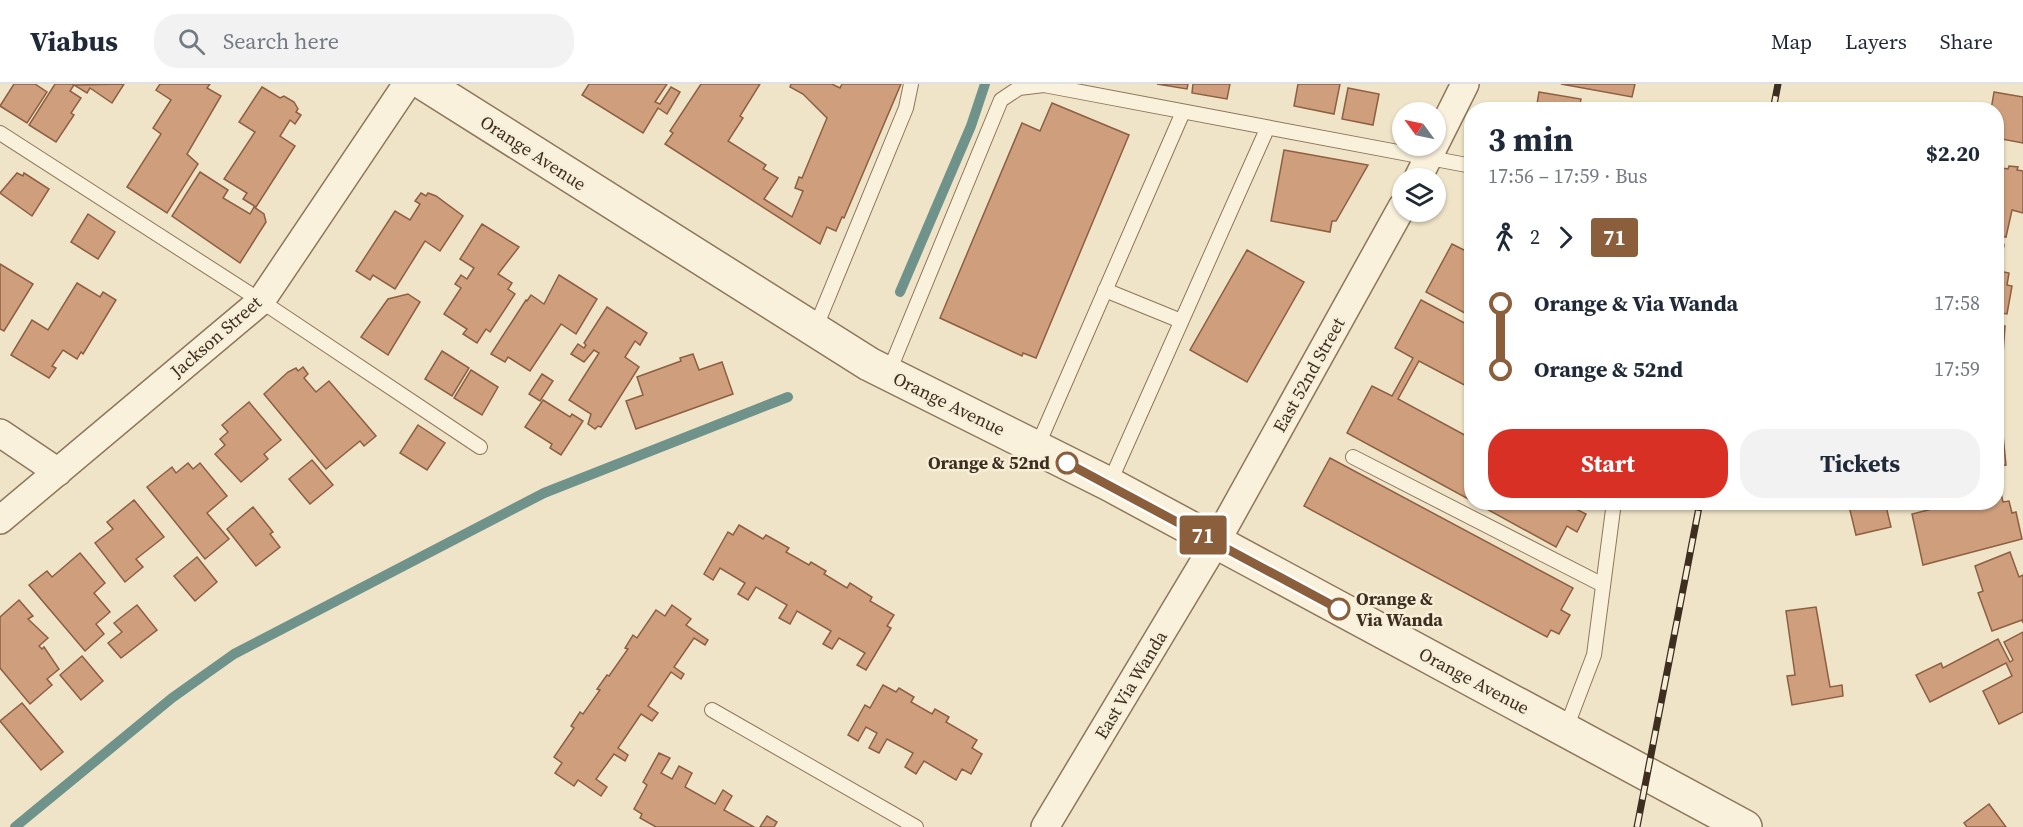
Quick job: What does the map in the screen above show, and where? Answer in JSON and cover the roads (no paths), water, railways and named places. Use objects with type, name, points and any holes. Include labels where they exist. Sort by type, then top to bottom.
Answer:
[{"type":"street","name":"Jackson Street","points":[[0,519],[261,301],[407,84]]},
{"type":"street","name":"Orange Avenue","points":[[426,84],[814,331],[888,374],[1109,484],[1745,827]]},
{"type":"street","points":[[1424,168],[1465,84]]},
{"type":"street","name":"East 52nd Street","points":[[1216,542],[1394,222]]},
{"type":"street","points":[[0,433],[58,472]]},
{"type":"street","name":"East Via Wanda","points":[[1045,827],[1216,542]]},
{"type":"lane","points":[[814,331],[897,129],[911,84]]},
{"type":"lane","points":[[888,374],[1001,100],[1019,88],[1044,85],[1183,112],[1267,129],[1424,168],[1464,166]]},
{"type":"lane","points":[[1036,447],[1183,112]]},
{"type":"lane","points":[[1109,484],[1267,129]]},
{"type":"lane","points":[[0,133],[261,301],[480,447]]},
{"type":"lane","points":[[1106,290],[1182,321]]},
{"type":"lane","points":[[1353,457],[1603,585]]},
{"type":"lane","points":[[1565,731],[1594,655],[1613,510]]},
{"type":"lane","points":[[712,710],[916,827]]},
{"type":"waterway","points":[[900,292],[971,126],[985,84]]},
{"type":"waterway","points":[[15,827],[172,698],[234,654],[544,493],[788,397]]},
{"type":"railway","points":[[1775,102],[1778,84]]},
{"type":"railway","points":[[1637,827],[1698,510]]},
{"type":"place","name":"Orange & 52nd","points":[[1067,463]]},
{"type":"place","name":"Orange & Via Wanda","points":[[1339,609]]}]
